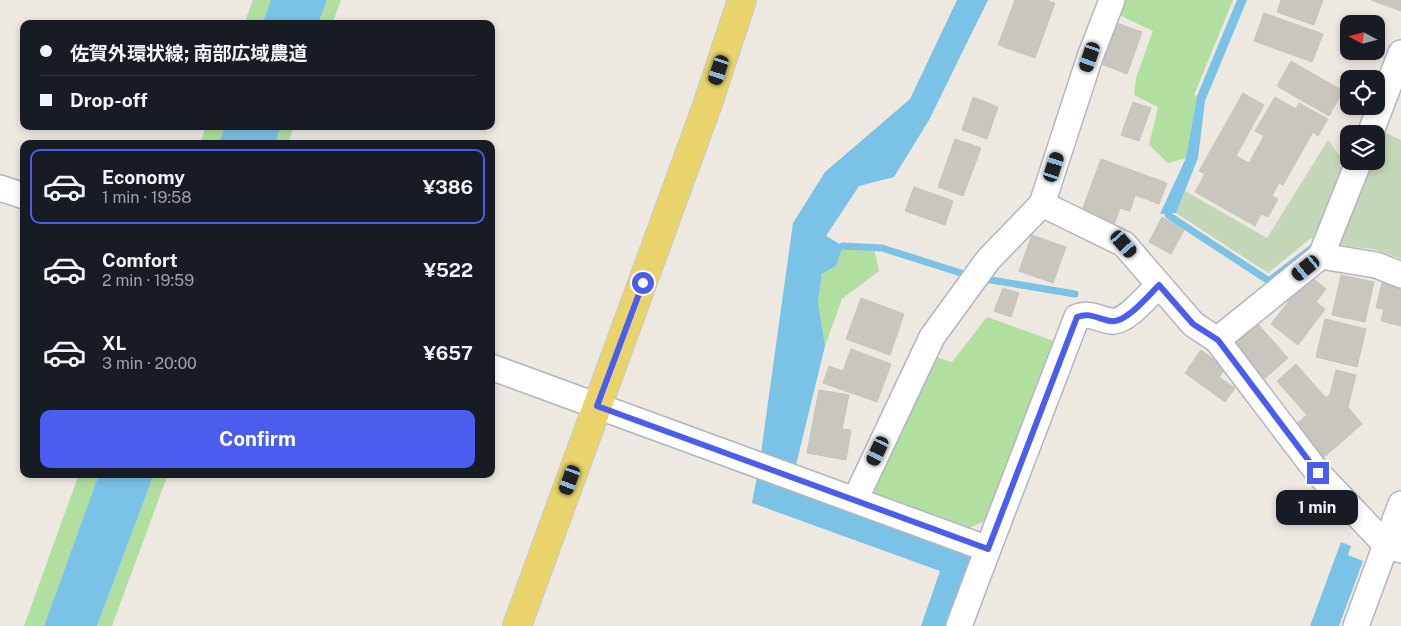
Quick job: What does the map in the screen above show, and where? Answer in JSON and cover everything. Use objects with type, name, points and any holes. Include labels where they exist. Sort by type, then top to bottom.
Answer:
[{"type":"main road","points":[[517,626],[707,106],[742,0]]},
{"type":"street","points":[[855,500],[932,337],[988,260],[1042,204],[1090,57],[1112,0]]},
{"type":"street","points":[[1373,125],[1401,53]]},
{"type":"street","points":[[1218,340],[1321,256],[1355,170]]},
{"type":"street","points":[[0,188],[20,195]]},
{"type":"street","points":[[1042,204],[1124,244],[1193,324],[1218,340],[1318,473],[1394,548]]},
{"type":"street","points":[[1321,256],[1376,265],[1401,275]]},
{"type":"street","points":[[959,626],[1077,317],[1086,314],[1112,322],[1121,320],[1159,285]]},
{"type":"street","points":[[495,369],[988,549]]},
{"type":"street","points":[[1356,626],[1394,548],[1401,504]]},
{"type":"green space","points":[[253,0],[271,0],[264,20],[246,20]]},
{"type":"green space","points":[[327,0],[341,0],[334,20],[320,20]]},
{"type":"green space","points":[[1122,0],[1233,0],[1194,95],[1197,96],[1186,158],[1168,163],[1149,145],[1158,107],[1134,95],[1136,78],[1153,31],[1117,14]]},
{"type":"green space","points":[[205,130],[224,130],[220,140],[201,140]]},
{"type":"green space","points":[[280,130],[293,130],[289,140],[276,140]]},
{"type":"green space","points":[[1385,133],[1401,140],[1401,259],[1373,249],[1335,245],[1364,170],[1385,170]]},
{"type":"green space","points":[[1328,140],[1340,156],[1340,170],[1350,170],[1321,238],[1311,238],[1268,273],[1176,213],[1185,191],[1267,238]]},
{"type":"green space","points":[[873,244],[879,271],[842,299],[825,346],[818,302],[822,274],[836,266],[843,246]]},
{"type":"green space","points":[[987,317],[1062,344],[992,518],[962,531],[866,495],[932,356],[952,362]]},
{"type":"green space","points":[[78,478],[98,478],[44,626],[24,626]]},
{"type":"green space","points":[[152,478],[167,478],[112,626],[97,626]]},
{"type":"water","points":[[271,0],[327,0],[320,20],[264,20]]},
{"type":"water","points":[[957,0],[988,0],[929,120],[894,177],[859,186],[826,236],[843,246],[836,266],[822,274],[818,302],[825,346],[796,465],[761,453],[793,223],[825,172],[910,99]]},
{"type":"water","points":[[1237,0],[1247,0],[1205,101],[1198,158],[1176,213],[1160,214],[1186,158],[1197,96]]},
{"type":"water","points":[[224,130],[280,130],[276,140],[220,140]]},
{"type":"water","points":[[757,477],[972,558],[948,626],[921,626],[940,571],[752,503]]},
{"type":"water","points":[[98,478],[152,478],[97,626],[44,626]]},
{"type":"water","points":[[1341,542],[1351,546],[1348,555],[1363,561],[1339,626],[1310,626]]},
{"type":"building","points":[[1015,0],[1046,0],[1055,3],[1035,58],[998,45]]},
{"type":"building","points":[[1281,0],[1323,0],[1314,25],[1277,12]]},
{"type":"building","points":[[1371,0],[1401,0],[1401,11]]},
{"type":"building","points":[[1264,13],[1323,34],[1312,62],[1254,41]]},
{"type":"building","points":[[1111,21],[1142,32],[1127,74],[1096,62]]},
{"type":"building","points":[[1291,61],[1340,89],[1340,96],[1329,116],[1277,86]]},
{"type":"building","points":[[1243,93],[1264,105],[1236,156],[1249,163],[1264,136],[1255,131],[1275,97],[1296,109],[1299,103],[1328,119],[1318,136],[1313,132],[1283,185],[1279,183],[1272,196],[1278,199],[1268,217],[1261,214],[1255,226],[1195,192],[1205,174],[1199,171]]},
{"type":"building","points":[[973,97],[998,107],[987,139],[962,130]]},
{"type":"building","points":[[1133,102],[1151,108],[1139,141],[1121,135]]},
{"type":"building","points":[[955,139],[981,148],[963,196],[938,187]]},
{"type":"building","points":[[1101,159],[1167,183],[1159,204],[1135,195],[1130,211],[1120,208],[1114,225],[1081,213]]},
{"type":"building","points":[[914,187],[953,201],[945,225],[905,211]]},
{"type":"building","points":[[1162,217],[1184,230],[1171,254],[1149,242]]},
{"type":"building","points":[[1032,235],[1066,247],[1053,283],[1019,271]]},
{"type":"building","points":[[1309,275],[1326,289],[1316,302],[1325,309],[1298,345],[1271,324]]},
{"type":"building","points":[[1341,275],[1374,282],[1365,322],[1332,315]]},
{"type":"building","points":[[1382,283],[1401,287],[1401,326],[1381,321],[1384,309],[1376,308]]},
{"type":"building","points":[[1003,288],[1019,293],[1011,317],[994,311]]},
{"type":"building","points":[[861,298],[904,314],[890,355],[846,339]]},
{"type":"building","points":[[1325,319],[1366,329],[1357,367],[1316,357]]},
{"type":"building","points":[[1258,324],[1288,358],[1262,381],[1232,346]]},
{"type":"building","points":[[851,349],[891,364],[877,402],[823,383],[829,366],[843,371]]},
{"type":"building","points":[[1201,350],[1226,368],[1219,377],[1235,388],[1225,402],[1185,373]]},
{"type":"building","points":[[1296,364],[1326,398],[1330,394],[1336,370],[1356,375],[1348,407],[1362,424],[1322,459],[1294,426],[1307,415],[1277,381]]},
{"type":"building","points":[[819,390],[849,395],[842,429],[851,430],[846,460],[807,453]]},
{"type":"waterway","points":[[1171,207],[1168,215],[1269,281],[1312,248]]},
{"type":"waterway","points":[[843,246],[882,248],[964,274]]},
{"type":"waterway","points":[[985,279],[1075,294]]},
{"type":"route","points":[[643,283],[597,406],[988,549],[1077,317],[1086,314],[1112,322],[1121,320],[1159,285],[1193,324],[1218,340],[1318,473]]}]
